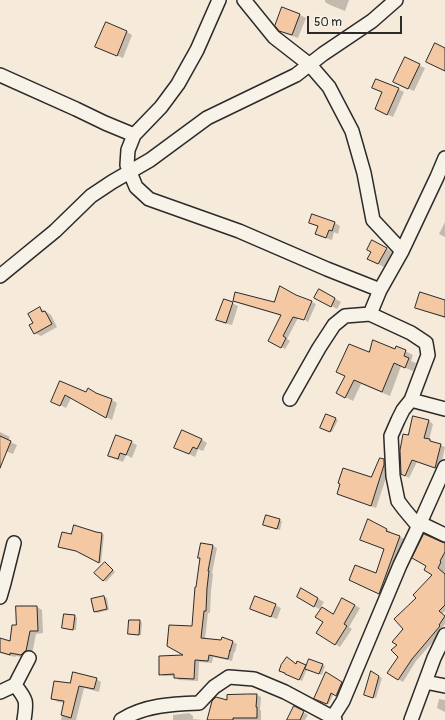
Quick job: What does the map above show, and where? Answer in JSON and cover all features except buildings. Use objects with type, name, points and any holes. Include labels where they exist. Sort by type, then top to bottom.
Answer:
[{"type":"street","points":[[219,0],[197,50],[178,84],[161,107],[134,136],[128,150],[127,165],[136,187],[149,199],[239,231],[380,290]]},
{"type":"street","points":[[244,0],[274,37],[310,65],[329,87],[352,131],[364,173],[373,220],[402,251]]},
{"type":"street","points":[[0,276],[55,231],[91,196],[150,160],[207,118],[296,75],[323,54],[372,21],[396,0]]},
{"type":"street","points":[[0,75],[134,136]]},
{"type":"street","points":[[370,314],[380,290],[402,251],[438,177],[445,158]]},
{"type":"street","points":[[290,399],[334,324],[345,316],[370,314],[411,333],[426,343],[428,355],[411,400],[403,410],[391,436],[393,476],[398,501],[404,509],[420,525],[445,535]]},
{"type":"street","points":[[411,400],[445,409]]},
{"type":"street","points":[[121,720],[141,710],[165,705],[199,703],[214,687],[228,677],[254,679],[285,692],[333,719],[343,701],[400,565],[420,525],[445,467]]},
{"type":"street","points":[[0,597],[14,542]]},
{"type":"street","points":[[412,720],[434,658],[445,635]]},
{"type":"street","points":[[0,692],[15,685],[29,658]]},
{"type":"street","points":[[425,682],[445,686]]},
{"type":"street","points":[[15,685],[26,702],[24,720]]}]
